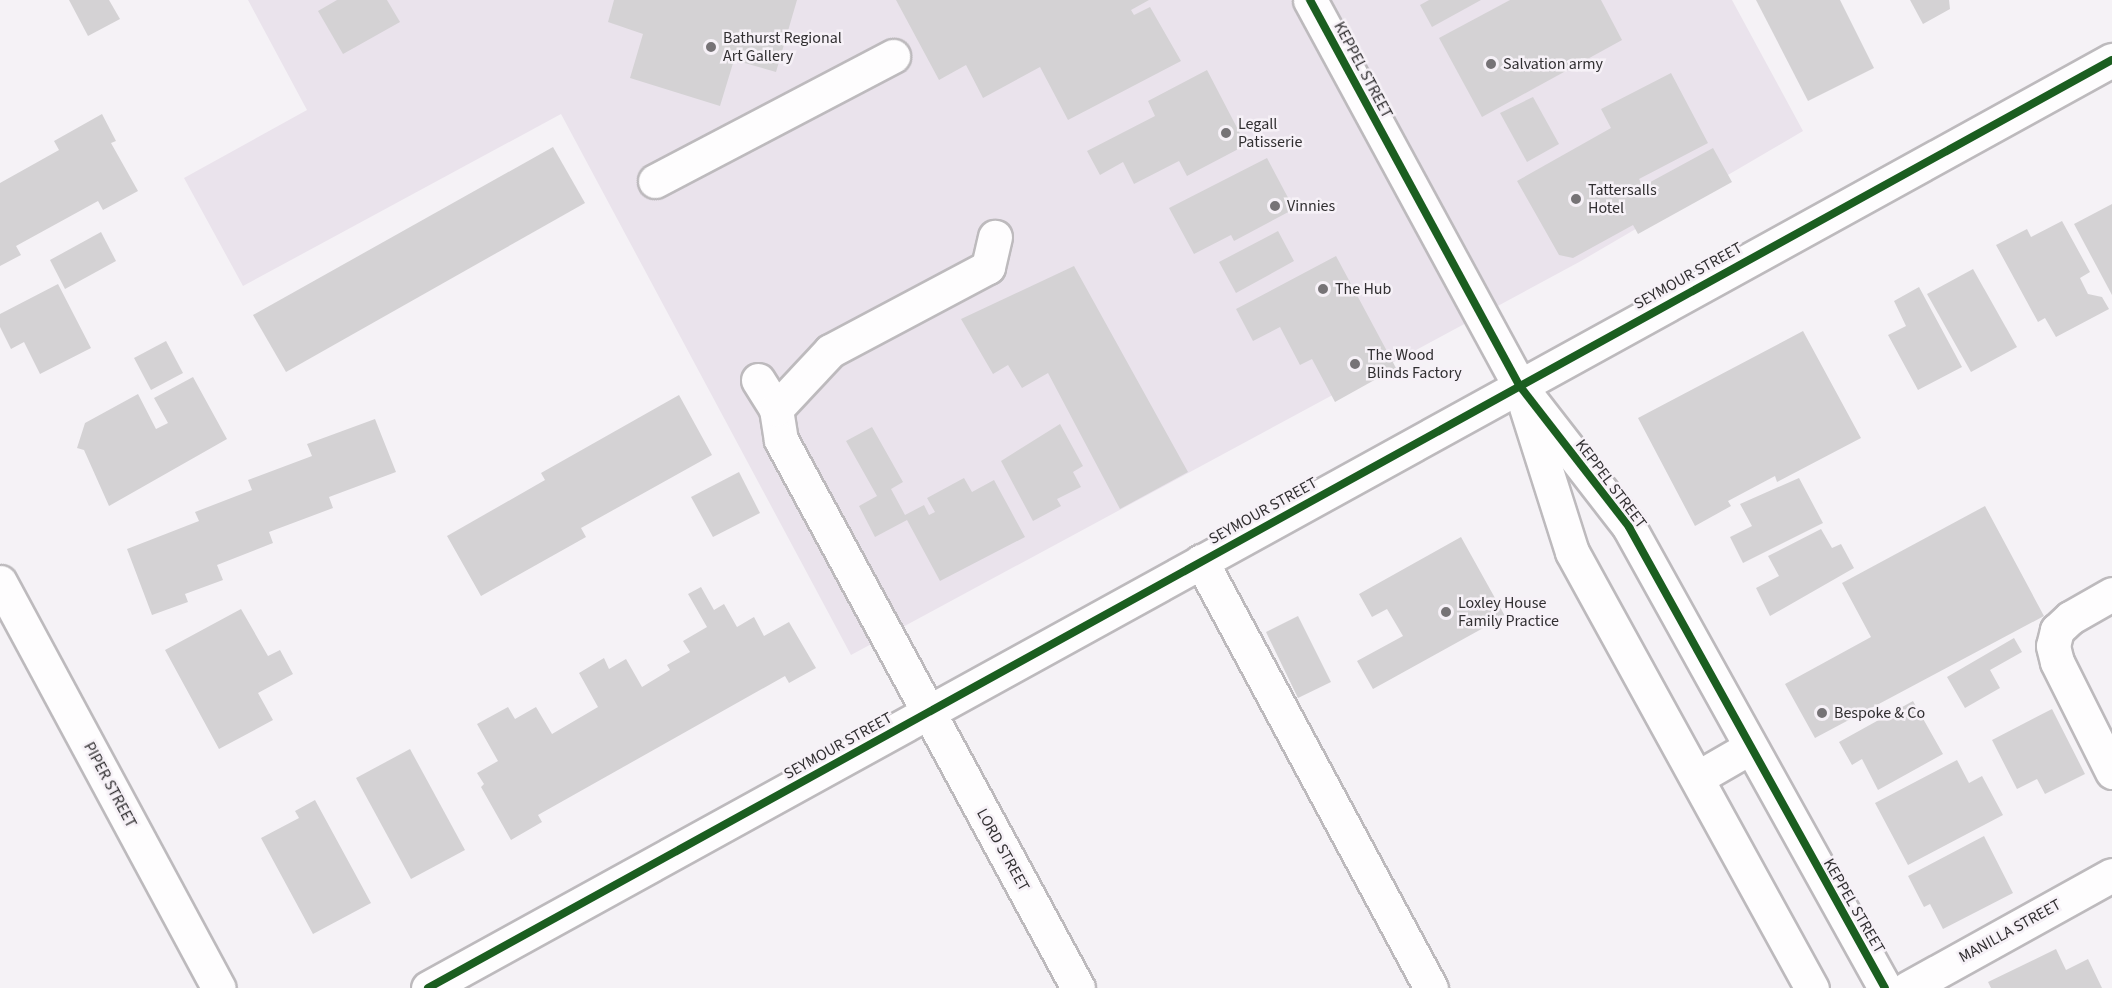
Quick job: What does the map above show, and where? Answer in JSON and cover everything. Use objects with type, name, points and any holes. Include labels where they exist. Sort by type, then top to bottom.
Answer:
[{"type":"street","name":"KEPPEL STREET","points":[[1310,0],[1519,385],[1629,527],[1749,748],[1885,988]]},
{"type":"street","points":[[655,181],[893,56]]},
{"type":"street","name":"SEYMOUR STREET","points":[[428,988],[2112,60]]},
{"type":"street","points":[[758,380],[776,409],[830,351],[988,267],[995,237]]},
{"type":"street","name":"KEPPEL STREET","points":[[1519,385],[1572,552],[1812,988]]},
{"type":"street","name":"LORD STREET","points":[[776,409],[781,440],[1078,988]]},
{"type":"street","points":[[1201,561],[1431,988]]},
{"type":"street","name":"PIPER STREET","points":[[0,582],[219,988]]},
{"type":"street","points":[[2112,594],[2070,618],[2057,630],[2053,646],[2057,662],[2112,772]]},
{"type":"street","points":[[1697,778],[1749,748]]},
{"type":"street","name":"MANILLA STREET","points":[[1908,988],[2112,875]]},
{"type":"shaded area","points":[[248,0],[1732,0],[1803,131],[1581,261],[851,655],[561,114],[243,286],[184,178],[307,110]]},
{"type":"building","points":[[69,0],[109,0],[120,19],[88,36]]},
{"type":"building","points":[[337,0],[387,0],[400,22],[343,54],[318,11]]},
{"type":"building","name":"Bathurst Regional Art Gallery","points":[[614,0],[797,0],[776,72],[734,60],[720,106],[630,78],[643,34],[608,22]]},
{"type":"building","points":[[896,0],[1149,0],[1131,10],[1134,15],[1150,7],[1181,61],[1068,120],[1040,67],[983,98],[966,65],[939,80]]},
{"type":"building","points":[[1429,0],[1481,0],[1432,27],[1420,5]]},
{"type":"building","points":[[1510,0],[1601,0],[1622,40],[1482,117],[1439,38]]},
{"type":"building","points":[[1756,0],[1840,0],[1874,68],[1808,101]]},
{"type":"building","points":[[1910,0],[1949,0],[1950,9],[1923,24]]},
{"type":"building","points":[[1207,70],[1246,145],[1187,176],[1179,161],[1134,184],[1123,162],[1100,175],[1087,151],[1155,116],[1148,101]]},
{"type":"building","points":[[1671,73],[1708,143],[1639,179],[1643,186],[1713,148],[1732,182],[1638,234],[1633,225],[1573,258],[1559,255],[1517,181],[1611,128],[1601,109]]},
{"type":"building","points":[[1533,97],[1559,144],[1527,162],[1500,113]]},
{"type":"building","points":[[102,114],[116,141],[111,143],[138,191],[103,210],[98,201],[16,246],[21,255],[0,266],[0,183],[59,150],[54,141]]},
{"type":"building","points":[[553,147],[585,203],[286,372],[253,315]]},
{"type":"building","points":[[1267,158],[1294,209],[1234,241],[1231,235],[1194,254],[1169,208]]},
{"type":"building","points":[[2112,204],[2112,295],[2074,224]]},
{"type":"building","points":[[2062,221],[2090,272],[2080,278],[2088,294],[2102,297],[2109,309],[2056,337],[2045,318],[2038,322],[1996,245],[2027,229],[2031,237]]},
{"type":"building","points":[[1278,231],[1294,261],[1236,293],[1219,262]]},
{"type":"building","points":[[101,232],[116,261],[65,289],[50,260]]},
{"type":"building","points":[[1336,256],[1396,368],[1335,402],[1312,359],[1300,365],[1280,327],[1253,341],[1236,309]]},
{"type":"building","points":[[1074,266],[1188,472],[1120,509],[1048,373],[1022,388],[1008,365],[993,374],[961,319]]},
{"type":"building","points":[[1973,269],[2017,347],[1971,372],[1927,294]]},
{"type":"building","points":[[58,284],[91,348],[40,374],[24,342],[11,349],[0,327],[0,314]]},
{"type":"building","points":[[1919,287],[1962,367],[1918,390],[1888,335],[1906,326],[1894,301]]},
{"type":"building","points":[[1803,331],[1861,438],[1777,482],[1775,476],[1728,501],[1731,506],[1695,526],[1638,418]]},
{"type":"building","points":[[166,341],[183,373],[151,390],[134,358]]},
{"type":"building","points":[[193,377],[227,439],[109,506],[84,450],[77,448],[85,423],[138,394],[156,429],[168,423],[154,398]]},
{"type":"building","points":[[679,395],[712,455],[581,528],[586,537],[481,596],[447,536],[545,480],[541,473]]},
{"type":"building","points":[[375,419],[396,472],[329,497],[333,508],[269,532],[273,543],[217,565],[223,580],[185,594],[188,602],[152,615],[127,549],[199,521],[195,512],[252,490],[248,480],[312,456],[307,444]]},
{"type":"building","points":[[1060,424],[1083,466],[1073,472],[1081,487],[1057,499],[1061,506],[1033,521],[1001,461]]},
{"type":"building","points":[[872,427],[903,482],[891,489],[905,515],[924,505],[929,515],[935,512],[927,498],[964,478],[972,492],[994,480],[1025,537],[940,581],[907,520],[875,537],[859,506],[877,496],[846,441]]},
{"type":"building","points":[[739,472],[760,513],[713,537],[691,497]]},
{"type":"building","points":[[1799,478],[1823,523],[1743,563],[1730,537],[1752,526],[1740,504]]},
{"type":"building","points":[[1985,506],[2044,616],[1815,738],[1785,684],[1871,637],[1842,583]]},
{"type":"building","points":[[1821,529],[1832,548],[1841,544],[1854,568],[1770,616],[1756,588],[1779,576],[1768,556]]},
{"type":"building","name":"Loxley House Family Practice","points":[[1461,537],[1505,616],[1373,689],[1357,661],[1403,636],[1387,609],[1372,617],[1359,594]]},
{"type":"building","points":[[701,587],[714,610],[724,604],[737,627],[754,617],[764,636],[789,622],[816,668],[789,683],[785,676],[538,815],[542,822],[511,840],[481,787],[484,784],[477,773],[498,761],[477,724],[508,707],[515,719],[536,707],[552,734],[598,707],[579,673],[604,658],[609,669],[626,659],[642,687],[670,670],[667,665],[690,652],[683,641],[707,627],[688,594]]},
{"type":"building","points":[[241,609],[268,656],[280,650],[293,674],[258,693],[273,720],[219,749],[165,650]]},
{"type":"building","points":[[1298,616],[1331,682],[1298,698],[1266,632]]},
{"type":"building","points":[[2014,638],[2022,652],[1990,670],[2000,688],[1965,708],[1947,677]]},
{"type":"building","points":[[1913,701],[1943,754],[1878,790],[1862,759],[1852,765],[1839,742]]},
{"type":"building","points":[[2052,709],[2085,774],[2045,794],[2037,779],[2017,789],[1992,740]]},
{"type":"building","points":[[410,749],[465,850],[411,879],[356,778]]},
{"type":"building","points":[[1957,760],[1969,783],[1982,776],[2003,815],[1908,865],[1875,803]]},
{"type":"building","points":[[315,800],[371,903],[313,934],[261,838],[299,818],[295,811]]},
{"type":"building","points":[[1984,836],[2013,893],[1943,929],[1930,904],[1924,907],[1908,876]]},
{"type":"building","points":[[2056,949],[2066,970],[2088,959],[2102,988],[1991,988],[1988,982]]},
{"type":"cycle path","points":[[1310,0],[1519,385],[1629,527],[1885,988]]},
{"type":"cycle path","points":[[428,988],[2112,60]]},
{"type":"place","name":"Bathurst Regional Art Gallery","points":[[711,47]]},
{"type":"place","name":"Salvation army","points":[[1491,64]]},
{"type":"place","name":"Legall Patisserie","points":[[1226,133]]},
{"type":"place","name":"Tattersalls Hotel","points":[[1576,199]]},
{"type":"place","name":"Vinnies","points":[[1275,206]]},
{"type":"place","name":"The Hub","points":[[1323,289]]},
{"type":"place","name":"The Wood Blinds Factory","points":[[1355,364]]},
{"type":"place","name":"Loxley House Family Practice","points":[[1446,612]]},
{"type":"place","name":"Bespoke & Co","points":[[1822,713]]}]
